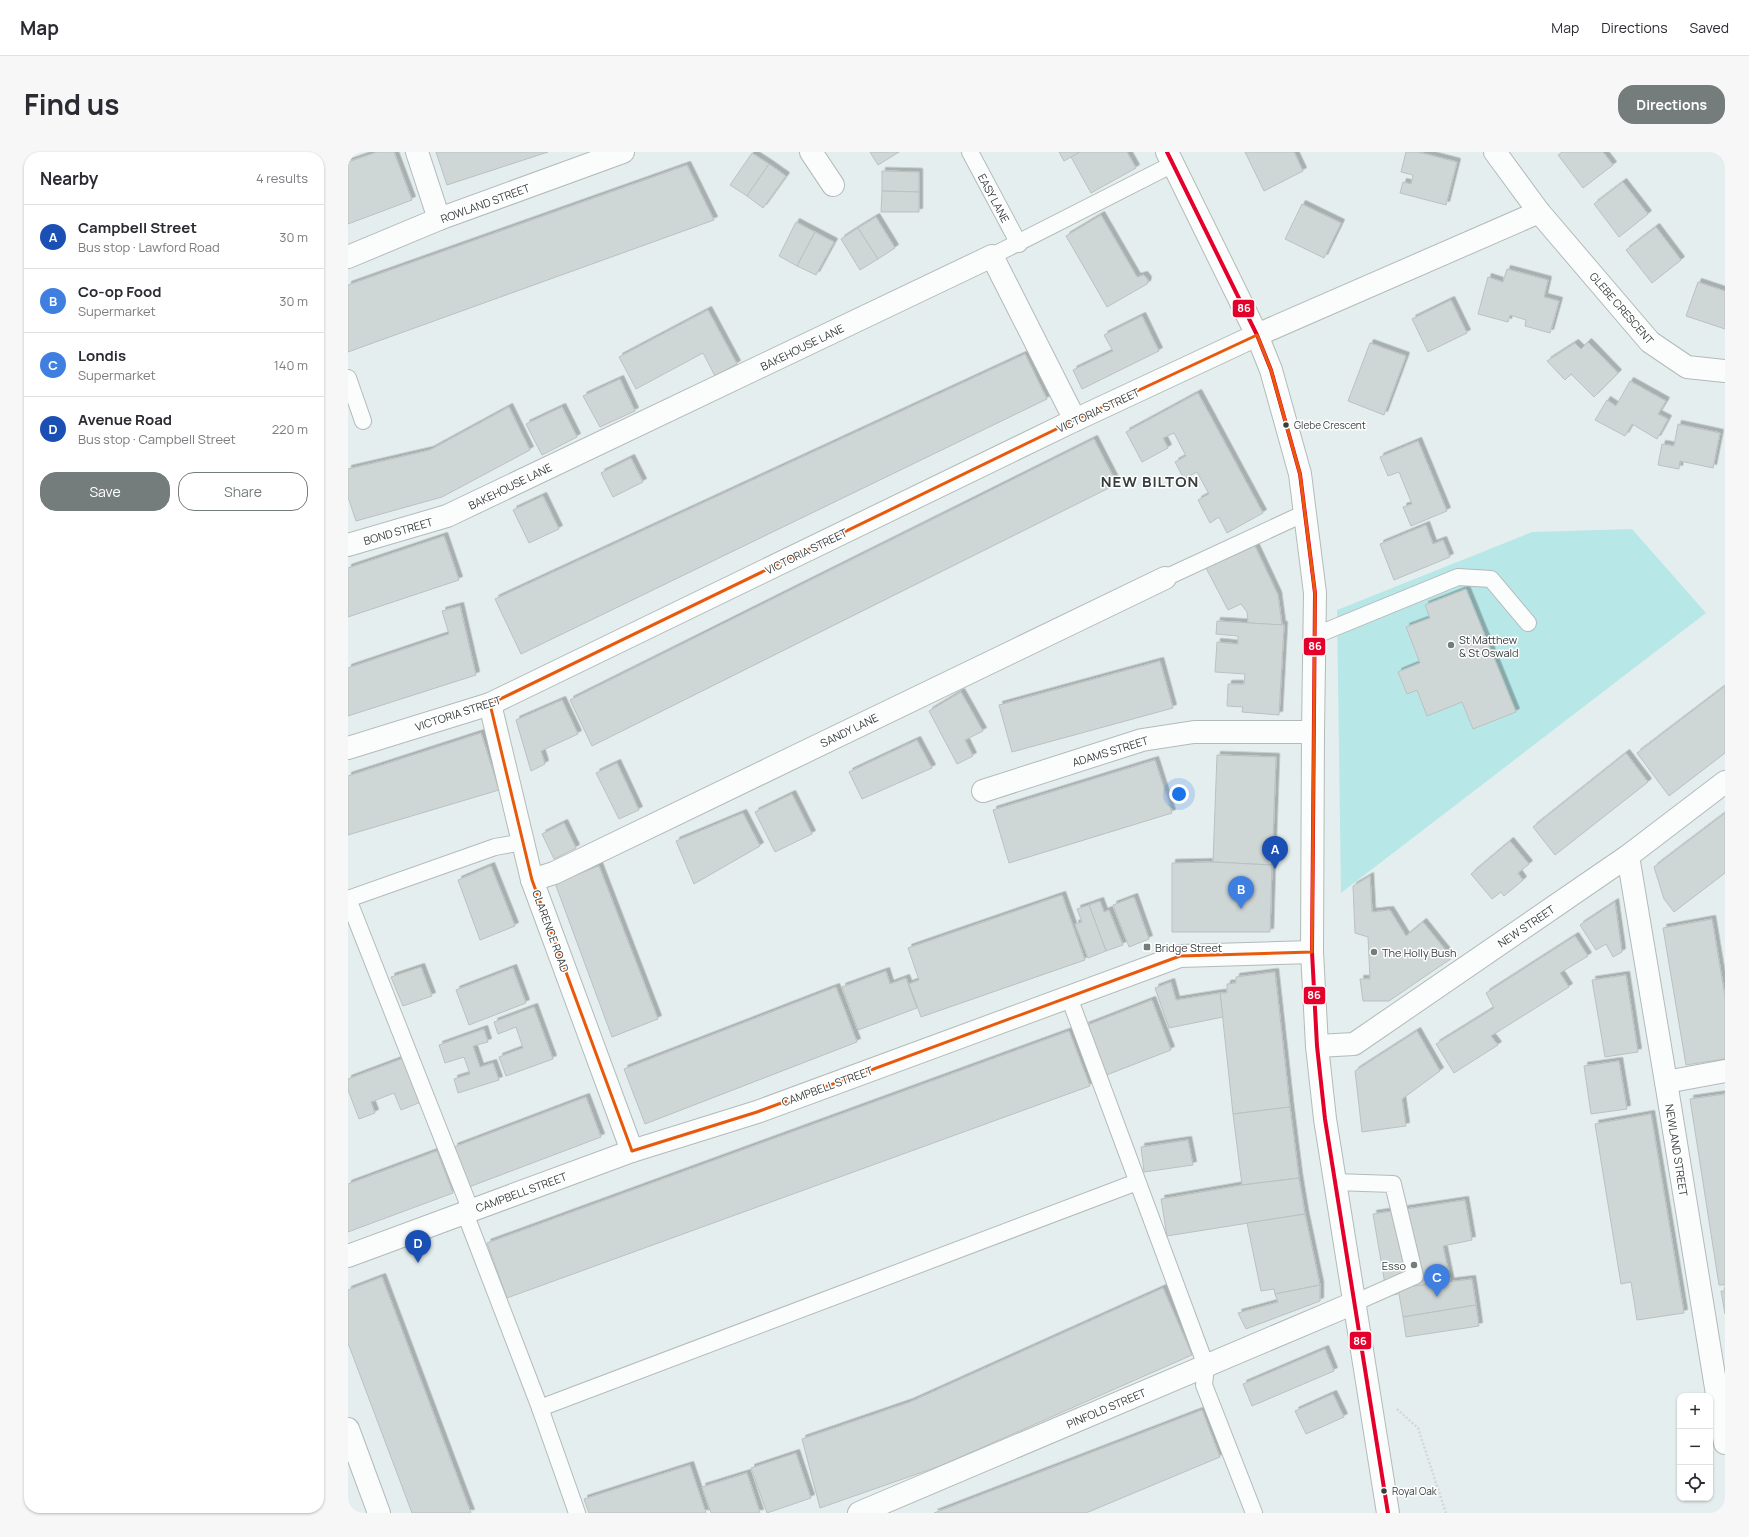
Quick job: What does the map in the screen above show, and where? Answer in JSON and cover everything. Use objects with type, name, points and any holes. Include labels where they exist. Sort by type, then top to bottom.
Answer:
[{"type":"street","points":[[417,152],[439,219]]},
{"type":"street","name":"ROWLAND STREET","points":[[348,257],[439,219],[623,152]]},
{"type":"street","points":[[811,152],[833,184]]},
{"type":"street","name":"GLEBE CRESCENT","points":[[1495,152],[1539,212],[1650,342],[1687,368],[1725,371]]},
{"type":"street","points":[[1170,158],[1257,335],[1271,370],[1300,474],[1315,593],[1312,732],[1312,952],[1317,1046],[1335,1182],[1388,1510]]},
{"type":"street","points":[[1257,335],[1539,212]]},
{"type":"street","points":[[992,256],[1075,420]]},
{"type":"street","name":"BAKEHOUSE LANE","points":[[447,516],[992,256]]},
{"type":"street","name":"VICTORIA STREET","points":[[348,748],[490,704],[1075,420],[1257,335]]},
{"type":"street","name":"BOND STREET","points":[[348,545],[447,516]]},
{"type":"street","name":"SANDY LANE","points":[[532,880],[554,873],[1165,578]]},
{"type":"street","name":"CLARENCE ROAD","points":[[490,704],[532,880],[632,1151]]},
{"type":"street","name":"ADAMS STREET","points":[[983,791],[1142,740],[1194,732],[1312,732]]},
{"type":"street","name":"NEW STREET","points":[[1317,1046],[1354,1044],[1628,856],[1725,782]]},
{"type":"street","name":"NEWLAND STREET","points":[[1628,856],[1725,1444]]},
{"type":"street","name":"CAMPBELL STREET","points":[[348,1256],[632,1151],[757,1112],[1180,956],[1312,952]]},
{"type":"street","points":[[1666,1082],[1725,1072]]},
{"type":"street","name":"PINFOLD STREET","points":[[859,1513],[1354,1302]]},
{"type":"street","points":[[348,1429],[379,1513]]},
{"type":"lane","name":"EASY LANE","points":[[970,152],[1018,244]]},
{"type":"lane","points":[[992,256],[1018,244],[1170,158]]},
{"type":"lane","points":[[348,378],[363,420]]},
{"type":"lane","points":[[1165,578],[1305,513]]},
{"type":"lane","points":[[1314,636],[1458,577],[1491,579],[1528,623]]},
{"type":"lane","points":[[523,842],[496,847],[348,899],[468,1212],[577,1513]]},
{"type":"lane","points":[[1069,997],[1206,1366],[1204,1385],[1254,1513]]},
{"type":"lane","points":[[540,1408],[1137,1182]]},
{"type":"lane","points":[[1335,1182],[1393,1184],[1415,1276],[1354,1302]]},
{"type":"path","points":[[1369,1398],[1393,1405],[1418,1428],[1446,1513]]},
{"type":"highlighted area","points":[[1257,335],[1271,370],[1300,474],[1315,593],[1312,952],[1180,956],[757,1112],[632,1151],[532,880],[490,704],[1075,420]]},
{"type":"shaded area","points":[[1632,529],[1706,613],[1341,893],[1337,610],[1532,532]]},
{"type":"building","points":[[377,152],[394,152],[412,200],[348,224],[348,162]]},
{"type":"building","points":[[436,152],[548,152],[447,185]]},
{"type":"building","points":[[870,152],[899,152],[878,165]]},
{"type":"building","points":[[1059,152],[1080,152],[1064,161]]},
{"type":"building","points":[[1080,152],[1127,152],[1136,168],[1091,193],[1071,157]]},
{"type":"building","points":[[1245,152],[1294,152],[1303,171],[1264,191]]},
{"type":"building","points":[[1406,152],[1418,152],[1457,162],[1446,205],[1400,193],[1403,182],[1411,184],[1413,175],[1401,172]]},
{"type":"building","points":[[1562,152],[1603,152],[1613,165],[1583,188],[1558,155]]},
{"type":"building","points":[[752,153],[769,164],[747,196],[730,185]]},
{"type":"building","points":[[769,164],[786,176],[763,208],[747,196]]},
{"type":"building","points":[[687,165],[714,220],[348,352],[348,285]]},
{"type":"building","points":[[882,171],[919,172],[919,192],[882,191]]},
{"type":"building","points":[[1623,182],[1648,214],[1619,237],[1594,204]]},
{"type":"building","points":[[882,191],[919,192],[919,212],[881,212]]},
{"type":"building","points":[[1302,204],[1341,223],[1324,258],[1285,239]]},
{"type":"building","points":[[1101,215],[1137,277],[1144,275],[1148,280],[1147,284],[1107,307],[1066,236]]},
{"type":"building","points":[[876,217],[895,248],[878,259],[858,228]]},
{"type":"building","points":[[796,222],[815,232],[797,266],[779,256]]},
{"type":"building","points":[[1656,227],[1681,260],[1652,283],[1626,250]]},
{"type":"building","points":[[858,228],[878,259],[860,270],[841,239]]},
{"type":"building","points":[[815,232],[834,242],[816,275],[797,266]]},
{"type":"building","points":[[1507,269],[1548,280],[1544,297],[1559,301],[1550,333],[1525,326],[1526,320],[1510,315],[1508,322],[1478,314],[1488,277],[1503,282]]},
{"type":"building","points":[[1698,282],[1725,291],[1725,329],[1686,316]]},
{"type":"building","points":[[1451,300],[1467,333],[1428,352],[1412,319]]},
{"type":"building","points":[[708,310],[737,364],[715,376],[703,353],[636,389],[619,357]]},
{"type":"building","points":[[1142,316],[1159,351],[1082,389],[1073,370],[1113,351],[1104,335]]},
{"type":"building","points":[[1588,342],[1618,373],[1594,397],[1571,374],[1565,380],[1547,361],[1575,343],[1581,349]]},
{"type":"building","points":[[1370,343],[1406,356],[1384,415],[1348,401]]},
{"type":"building","points":[[1025,354],[1047,399],[521,654],[495,599]]},
{"type":"building","points":[[620,379],[635,411],[600,427],[583,396]]},
{"type":"building","points":[[1630,381],[1666,401],[1658,414],[1668,419],[1657,439],[1632,424],[1625,436],[1595,420],[1607,400],[1616,406]]},
{"type":"building","points":[[1198,393],[1263,513],[1227,533],[1219,517],[1210,523],[1198,500],[1209,494],[1197,472],[1184,479],[1175,462],[1186,456],[1174,433],[1163,438],[1168,448],[1142,462],[1126,432]]},
{"type":"building","points":[[509,407],[530,450],[442,497],[356,521],[348,497],[348,469],[430,450]]},
{"type":"building","points":[[562,407],[577,437],[542,455],[526,424]]},
{"type":"building","points":[[1678,424],[1720,433],[1713,468],[1680,461],[1679,469],[1658,465],[1662,444],[1674,446]]},
{"type":"building","points":[[1094,439],[1117,484],[592,746],[570,700]]},
{"type":"building","points":[[1418,441],[1447,511],[1411,526],[1403,507],[1412,504],[1399,472],[1388,476],[1380,457]]},
{"type":"building","points":[[631,458],[643,482],[613,497],[601,473]]},
{"type":"building","points":[[543,496],[559,529],[529,543],[513,510]]},
{"type":"building","points":[[1426,525],[1433,544],[1443,540],[1450,557],[1394,580],[1380,544]]},
{"type":"building","points":[[444,536],[459,580],[348,617],[348,568]]},
{"type":"building","points":[[1255,546],[1278,595],[1282,625],[1248,623],[1247,612],[1241,604],[1228,610],[1206,568]]},
{"type":"building","name":"St Matthew & St Oswald","points":[[1466,589],[1516,712],[1473,729],[1462,702],[1427,716],[1417,690],[1407,694],[1398,672],[1420,663],[1406,627],[1430,618],[1425,605]]},
{"type":"building","points":[[460,606],[476,675],[348,716],[348,668],[449,634],[442,611]]},
{"type":"building","points":[[1217,621],[1284,625],[1279,715],[1242,712],[1243,707],[1227,706],[1228,684],[1244,684],[1245,674],[1215,672],[1217,642],[1238,644],[1238,636],[1216,634]]},
{"type":"building","points":[[1160,661],[1173,708],[1012,752],[999,705]]},
{"type":"building","points":[[1725,686],[1725,753],[1669,796],[1637,753]]},
{"type":"building","points":[[961,692],[983,731],[965,740],[973,756],[957,764],[929,711]]},
{"type":"building","points":[[562,700],[578,734],[541,751],[545,764],[531,771],[516,720]]},
{"type":"building","points":[[481,733],[499,790],[348,835],[348,776]]},
{"type":"building","points":[[917,740],[932,768],[862,799],[849,772]]},
{"type":"building","points":[[1626,753],[1648,782],[1555,855],[1533,827]]},
{"type":"building","points":[[1217,755],[1276,757],[1272,865],[1213,862]]},
{"type":"building","points":[[1155,760],[1172,813],[1009,863],[993,810]]},
{"type":"building","points":[[617,763],[639,810],[619,819],[596,773]]},
{"type":"building","points":[[792,794],[812,834],[775,852],[755,812]]},
{"type":"building","points":[[743,813],[760,846],[694,884],[676,841]]},
{"type":"building","points":[[1725,813],[1725,873],[1674,912],[1664,899],[1654,867]]},
{"type":"building","points":[[564,823],[576,848],[554,859],[542,834]]},
{"type":"building","points":[[1510,841],[1529,864],[1518,873],[1523,880],[1504,896],[1501,892],[1492,899],[1471,874]]},
{"type":"building","points":[[1213,862],[1272,865],[1270,932],[1172,932],[1172,863]]},
{"type":"building","points":[[491,866],[515,926],[480,940],[458,880]]},
{"type":"building","points":[[599,866],[658,1019],[612,1037],[555,883]]},
{"type":"building","points":[[1370,876],[1372,912],[1390,910],[1406,936],[1423,922],[1452,958],[1389,1001],[1363,1001],[1360,979],[1370,979],[1368,937],[1355,933],[1353,886]]},
{"type":"building","points":[[1062,895],[1085,960],[921,1017],[909,984],[919,980],[908,948]]},
{"type":"building","points":[[1134,897],[1149,939],[1129,947],[1113,905]]},
{"type":"building","points":[[1100,901],[1104,912],[1109,910],[1123,945],[1106,951],[1089,905]]},
{"type":"building","points":[[1615,902],[1622,952],[1613,957],[1606,944],[1596,950],[1580,925]]},
{"type":"building","points":[[1089,905],[1106,951],[1088,958],[1075,924],[1082,922],[1077,909]]},
{"type":"building","points":[[1712,919],[1725,997],[1725,1059],[1686,1065],[1663,928]]},
{"type":"building","points":[[1575,936],[1588,956],[1560,973],[1569,987],[1491,1036],[1498,1045],[1454,1073],[1436,1044],[1494,1008],[1486,993]]},
{"type":"building","points":[[421,967],[432,996],[403,1006],[391,977]]},
{"type":"building","points":[[513,968],[526,1003],[469,1025],[456,990]]},
{"type":"building","points":[[886,971],[890,984],[906,978],[917,1008],[858,1030],[842,987]]},
{"type":"building","points":[[1275,972],[1290,1107],[1233,1114],[1220,993],[1227,993],[1227,984],[1236,983],[1236,977]]},
{"type":"building","points":[[1626,975],[1638,1052],[1605,1057],[1592,980]]},
{"type":"building","points":[[1171,982],[1176,1000],[1220,993],[1223,1017],[1169,1028],[1155,988]]},
{"type":"building","points":[[836,987],[857,1042],[645,1124],[624,1069]]},
{"type":"building","points":[[1152,1000],[1171,1050],[1104,1076],[1085,1026]]},
{"type":"building","points":[[534,1007],[553,1059],[506,1076],[499,1057],[523,1048],[516,1027],[498,1034],[494,1022]]},
{"type":"building","points":[[484,1029],[488,1042],[473,1046],[480,1067],[493,1063],[499,1080],[458,1093],[454,1079],[470,1074],[464,1057],[445,1063],[439,1045]]},
{"type":"building","points":[[1069,1031],[1090,1086],[507,1298],[487,1243]]},
{"type":"building","points":[[1417,1031],[1440,1071],[1402,1099],[1406,1126],[1362,1132],[1355,1071]]},
{"type":"building","points":[[404,1058],[421,1102],[401,1110],[394,1093],[371,1102],[375,1113],[359,1119],[348,1090],[348,1079]]},
{"type":"building","points":[[1619,1061],[1627,1109],[1591,1114],[1584,1066]]},
{"type":"building","points":[[1725,1094],[1725,1285],[1719,1285],[1690,1099]]},
{"type":"building","points":[[586,1097],[601,1137],[469,1187],[454,1147]]},
{"type":"building","points":[[1290,1107],[1299,1178],[1242,1185],[1233,1114]]},
{"type":"building","points":[[1651,1114],[1684,1313],[1637,1320],[1631,1282],[1621,1284],[1595,1124]]},
{"type":"building","points":[[1188,1140],[1193,1165],[1144,1172],[1141,1147]]},
{"type":"building","points":[[437,1151],[453,1193],[348,1232],[348,1184]]},
{"type":"building","points":[[1299,1178],[1305,1214],[1167,1236],[1161,1199],[1242,1185]]},
{"type":"building","name":"Esso","points":[[1465,1200],[1472,1240],[1443,1246],[1451,1284],[1387,1296],[1373,1214]]},
{"type":"building","points":[[1305,1214],[1320,1285],[1275,1294],[1274,1289],[1261,1291],[1247,1223]]},
{"type":"building","points":[[382,1277],[471,1513],[412,1513],[348,1343],[348,1290]]},
{"type":"building","points":[[1472,1279],[1476,1305],[1403,1317],[1398,1288]]},
{"type":"building","points":[[1320,1285],[1320,1301],[1246,1329],[1238,1313],[1278,1302],[1275,1294]]},
{"type":"building","points":[[1163,1288],[1192,1355],[940,1466],[820,1508],[802,1439],[910,1402]]},
{"type":"building","points":[[1721,1291],[1725,1291],[1725,1314]]},
{"type":"building","points":[[1476,1305],[1479,1326],[1406,1337],[1403,1317]]},
{"type":"building","points":[[1325,1349],[1334,1371],[1252,1406],[1243,1384]]},
{"type":"building","points":[[1333,1394],[1344,1417],[1306,1434],[1295,1411]]},
{"type":"building","points":[[1202,1410],[1220,1457],[1086,1513],[934,1513]]},
{"type":"building","points":[[796,1453],[811,1498],[767,1513],[751,1468]]},
{"type":"building","points":[[690,1465],[706,1513],[589,1513],[584,1499]]},
{"type":"building","points":[[747,1473],[760,1513],[711,1513],[702,1487]]},
{"type":"transit line","name":"86","points":[[1167,152],[1257,335],[1271,370],[1300,474],[1315,593],[1312,952],[1317,1046],[1325,1119],[1388,1513]]},
{"type":"place","name":"Glebe Crescent","points":[[1286,425]]},
{"type":"place","name":"St Matthew & St Oswald","points":[[1451,645]]},
{"type":"place","name":"Campbell Street","points":[[1275,869]]},
{"type":"place","name":"Co-op Food","points":[[1241,909]]},
{"type":"place","name":"Bridge Street","points":[[1147,947]]},
{"type":"place","name":"The Holly Bush","points":[[1374,952]]},
{"type":"place","name":"Avenue Road","points":[[418,1263]]},
{"type":"place","name":"Esso","points":[[1414,1265]]},
{"type":"place","name":"Londis","points":[[1437,1297]]},
{"type":"place","name":"Royal Oak","points":[[1384,1491]]},
{"type":"district","name":"NEW BILTON","points":[[1150,481]]}]
